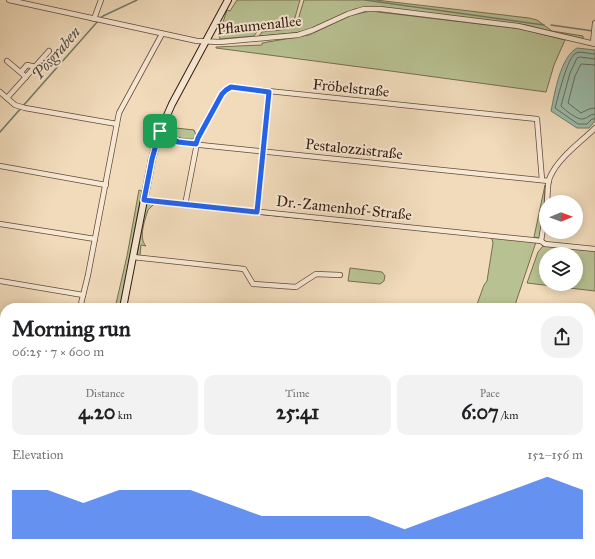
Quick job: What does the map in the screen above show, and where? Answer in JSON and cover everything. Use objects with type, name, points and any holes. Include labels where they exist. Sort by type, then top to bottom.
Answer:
[{"type":"main road","points":[[124,303],[152,159],[160,131],[172,104],[228,0]]},
{"type":"street","name":"Pflaumenallee","points":[[9,0],[197,42],[220,42],[298,35],[348,14],[364,10],[380,9],[518,26],[594,43]]},
{"type":"street","points":[[98,20],[101,0]]},
{"type":"street","points":[[594,43],[595,23]]},
{"type":"street","points":[[81,303],[106,185],[119,113],[162,34]]},
{"type":"street","points":[[7,98],[49,51]]},
{"type":"street","points":[[7,61],[26,77]]},
{"type":"street","points":[[21,72],[27,65],[36,67]]},
{"type":"street","name":"Fröbelstraße","points":[[185,205],[198,138],[222,94],[231,87],[537,119],[542,180]]},
{"type":"street","points":[[0,92],[15,105],[22,107],[117,124]]},
{"type":"street","points":[[257,212],[269,92]]},
{"type":"street","points":[[548,195],[549,181],[560,162],[595,128]]},
{"type":"street","name":"Pestalozzistraße","points":[[160,131],[178,142],[549,181]]},
{"type":"street","points":[[0,166],[106,185]]},
{"type":"street","name":"Dr.-Zamenhof-Straße","points":[[144,200],[541,241],[545,244],[595,249]]},
{"type":"street","points":[[0,224],[95,239]]},
{"type":"street","points":[[133,257],[244,269],[253,284],[296,287],[316,274],[340,275]]},
{"type":"street","points":[[0,280],[83,295]]},
{"type":"shaded area","points":[[237,0],[300,0],[292,24],[259,29],[254,36],[220,39],[218,34],[220,31],[225,31],[223,22],[227,10],[230,11]]},
{"type":"shaded area","points":[[304,0],[376,0],[529,18],[537,20],[552,31],[583,36],[583,39],[526,25],[371,7],[355,9],[306,31],[259,36],[262,32],[285,29],[294,26],[297,23]]},
{"type":"shaded area","points":[[370,11],[522,29],[565,40],[554,65],[546,92],[216,48],[262,45],[262,43],[309,35],[349,16]]},
{"type":"shaded area","points":[[167,127],[194,130],[196,135],[193,139],[182,138],[171,133]]},
{"type":"shaded area","points":[[139,190],[142,191],[121,303],[116,303],[127,256]]},
{"type":"shaded area","points":[[151,203],[403,229],[154,204],[148,210],[144,224],[142,234],[146,246],[141,245],[140,256],[137,255],[146,205]]},
{"type":"shaded area","points":[[539,213],[539,238],[534,237]]},
{"type":"shaded area","points":[[489,237],[536,242],[516,303],[477,303],[487,281],[493,243],[492,239]]},
{"type":"shaded area","points":[[583,250],[595,251],[595,291],[583,290]]},
{"type":"shaded area","points":[[539,251],[539,284],[527,283],[538,252]]},
{"type":"shaded area","points":[[350,268],[382,272],[385,276],[384,281],[380,284],[348,281]]},
{"type":"water","points":[[577,48],[595,50],[595,121],[589,128],[577,128],[551,111],[562,67],[566,59]]},
{"type":"waterway","name":"Pösgraben","points":[[100,18],[137,0]]},
{"type":"waterway","name":"Pösgraben","points":[[365,0],[544,25]]},
{"type":"waterway","name":"Pösgraben","points":[[0,132],[98,21]]},
{"type":"waterway","name":"Pösgraben","points":[[551,25],[593,31]]},
{"type":"route","points":[[231,87],[269,92],[257,212],[144,200],[152,159],[160,131],[164,132],[178,142],[196,144],[224,91],[231,87]]}]
